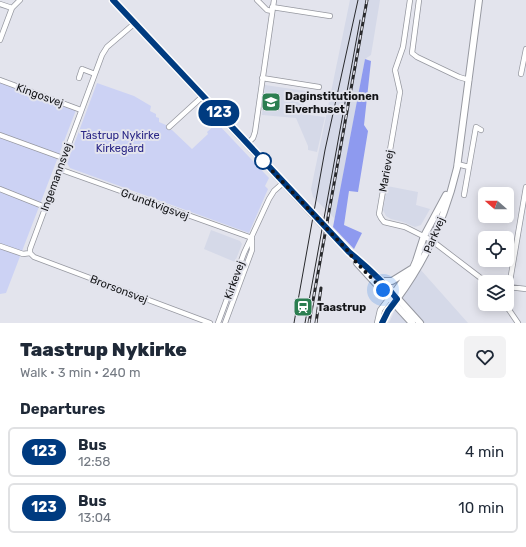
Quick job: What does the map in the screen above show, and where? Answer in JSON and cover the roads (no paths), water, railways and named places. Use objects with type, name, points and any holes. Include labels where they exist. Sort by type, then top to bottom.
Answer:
[{"type":"street","points":[[0,40],[12,8],[20,0]]},
{"type":"street","points":[[114,0],[349,252],[382,281],[412,323]]},
{"type":"street","points":[[257,0],[266,10],[272,9],[330,16]]},
{"type":"street","points":[[247,144],[252,139],[254,134],[274,0]]},
{"type":"street","name":"Marievej","points":[[410,0],[402,47],[395,70],[400,92],[379,214],[384,222],[405,227],[431,240],[478,276]]},
{"type":"street","points":[[419,0],[412,53],[417,57],[459,77],[469,80]]},
{"type":"street","name":"Parkvej","points":[[393,298],[423,259],[453,185],[469,80],[479,0]]},
{"type":"street","points":[[0,4],[12,8]]},
{"type":"street","name":"Ingemannsvej","points":[[30,253],[30,249],[45,207],[104,51],[135,23]]},
{"type":"street","points":[[521,74],[526,49]]},
{"type":"street","points":[[79,78],[82,69],[95,74]]},
{"type":"street","points":[[262,78],[319,87]]},
{"type":"street","name":"Kingosvej","points":[[0,80],[81,110]]},
{"type":"street","points":[[169,127],[203,96]]},
{"type":"street","points":[[464,195],[476,128],[481,130]]},
{"type":"street","points":[[0,134],[63,158]]},
{"type":"street","points":[[457,165],[469,167]]},
{"type":"street","name":"Parkvej","points":[[393,298],[416,261],[424,236],[447,194],[457,165]]},
{"type":"street","name":"Grundtvigsvej","points":[[59,169],[252,238]]},
{"type":"street","name":"Kirkevej","points":[[218,323],[244,253],[269,199],[274,191],[284,183]]},
{"type":"street","points":[[526,187],[509,286],[526,288]]},
{"type":"street","points":[[0,190],[45,207]]},
{"type":"street","name":"Kirkevej","points":[[225,323],[252,250],[252,238]]},
{"type":"street","points":[[0,246],[23,254],[30,253]]},
{"type":"street","points":[[349,252],[354,260],[420,323]]},
{"type":"street","name":"Brorsonsvej","points":[[30,253],[50,263],[210,323]]},
{"type":"street","points":[[382,281],[392,281],[412,268]]},
{"type":"street","points":[[377,323],[380,310],[393,298]]},
{"type":"street","points":[[382,323],[393,298]]},
{"type":"street","points":[[510,311],[518,323]]},
{"type":"tram line","points":[[294,323],[325,150],[358,0]]},
{"type":"tram line","points":[[305,323],[360,20]]},
{"type":"railway","points":[[309,323],[367,0]]},
{"type":"railway","points":[[316,323],[321,288]]},
{"type":"place","name":"Daginstitutionen Elverhuset","points":[[271,102]]},
{"type":"place","name":"Taastrup","points":[[303,307]]},
{"type":"park label","name":"Tåstrup Nykirke Kirkegård","points":[[120,141]]}]
